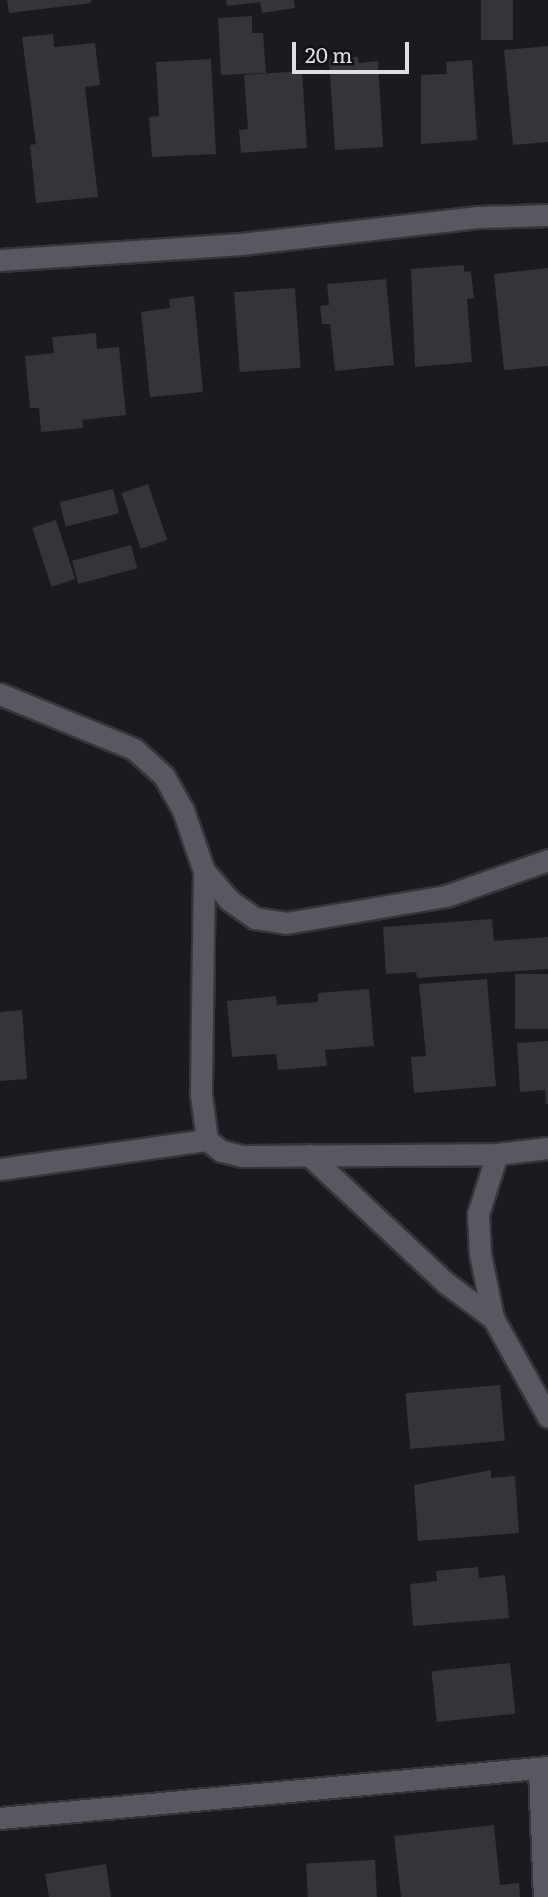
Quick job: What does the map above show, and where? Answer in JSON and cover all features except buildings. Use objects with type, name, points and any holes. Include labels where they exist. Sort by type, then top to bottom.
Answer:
[{"type":"street","points":[[0,260],[241,244],[478,217],[548,215]]},
{"type":"street","points":[[0,694],[134,749],[164,776],[204,871],[229,900],[255,918],[285,923],[446,897],[548,860]]},
{"type":"street","points":[[204,871],[201,1095],[207,1140],[221,1151],[242,1156],[497,1154],[548,1148]]},
{"type":"street","points":[[0,1169],[207,1140]]},
{"type":"street","points":[[497,1154],[478,1214],[493,1318],[548,1417]]},
{"type":"street","points":[[309,1155],[446,1283],[493,1318]]},
{"type":"street","points":[[0,1818],[543,1768],[544,1897]]}]
